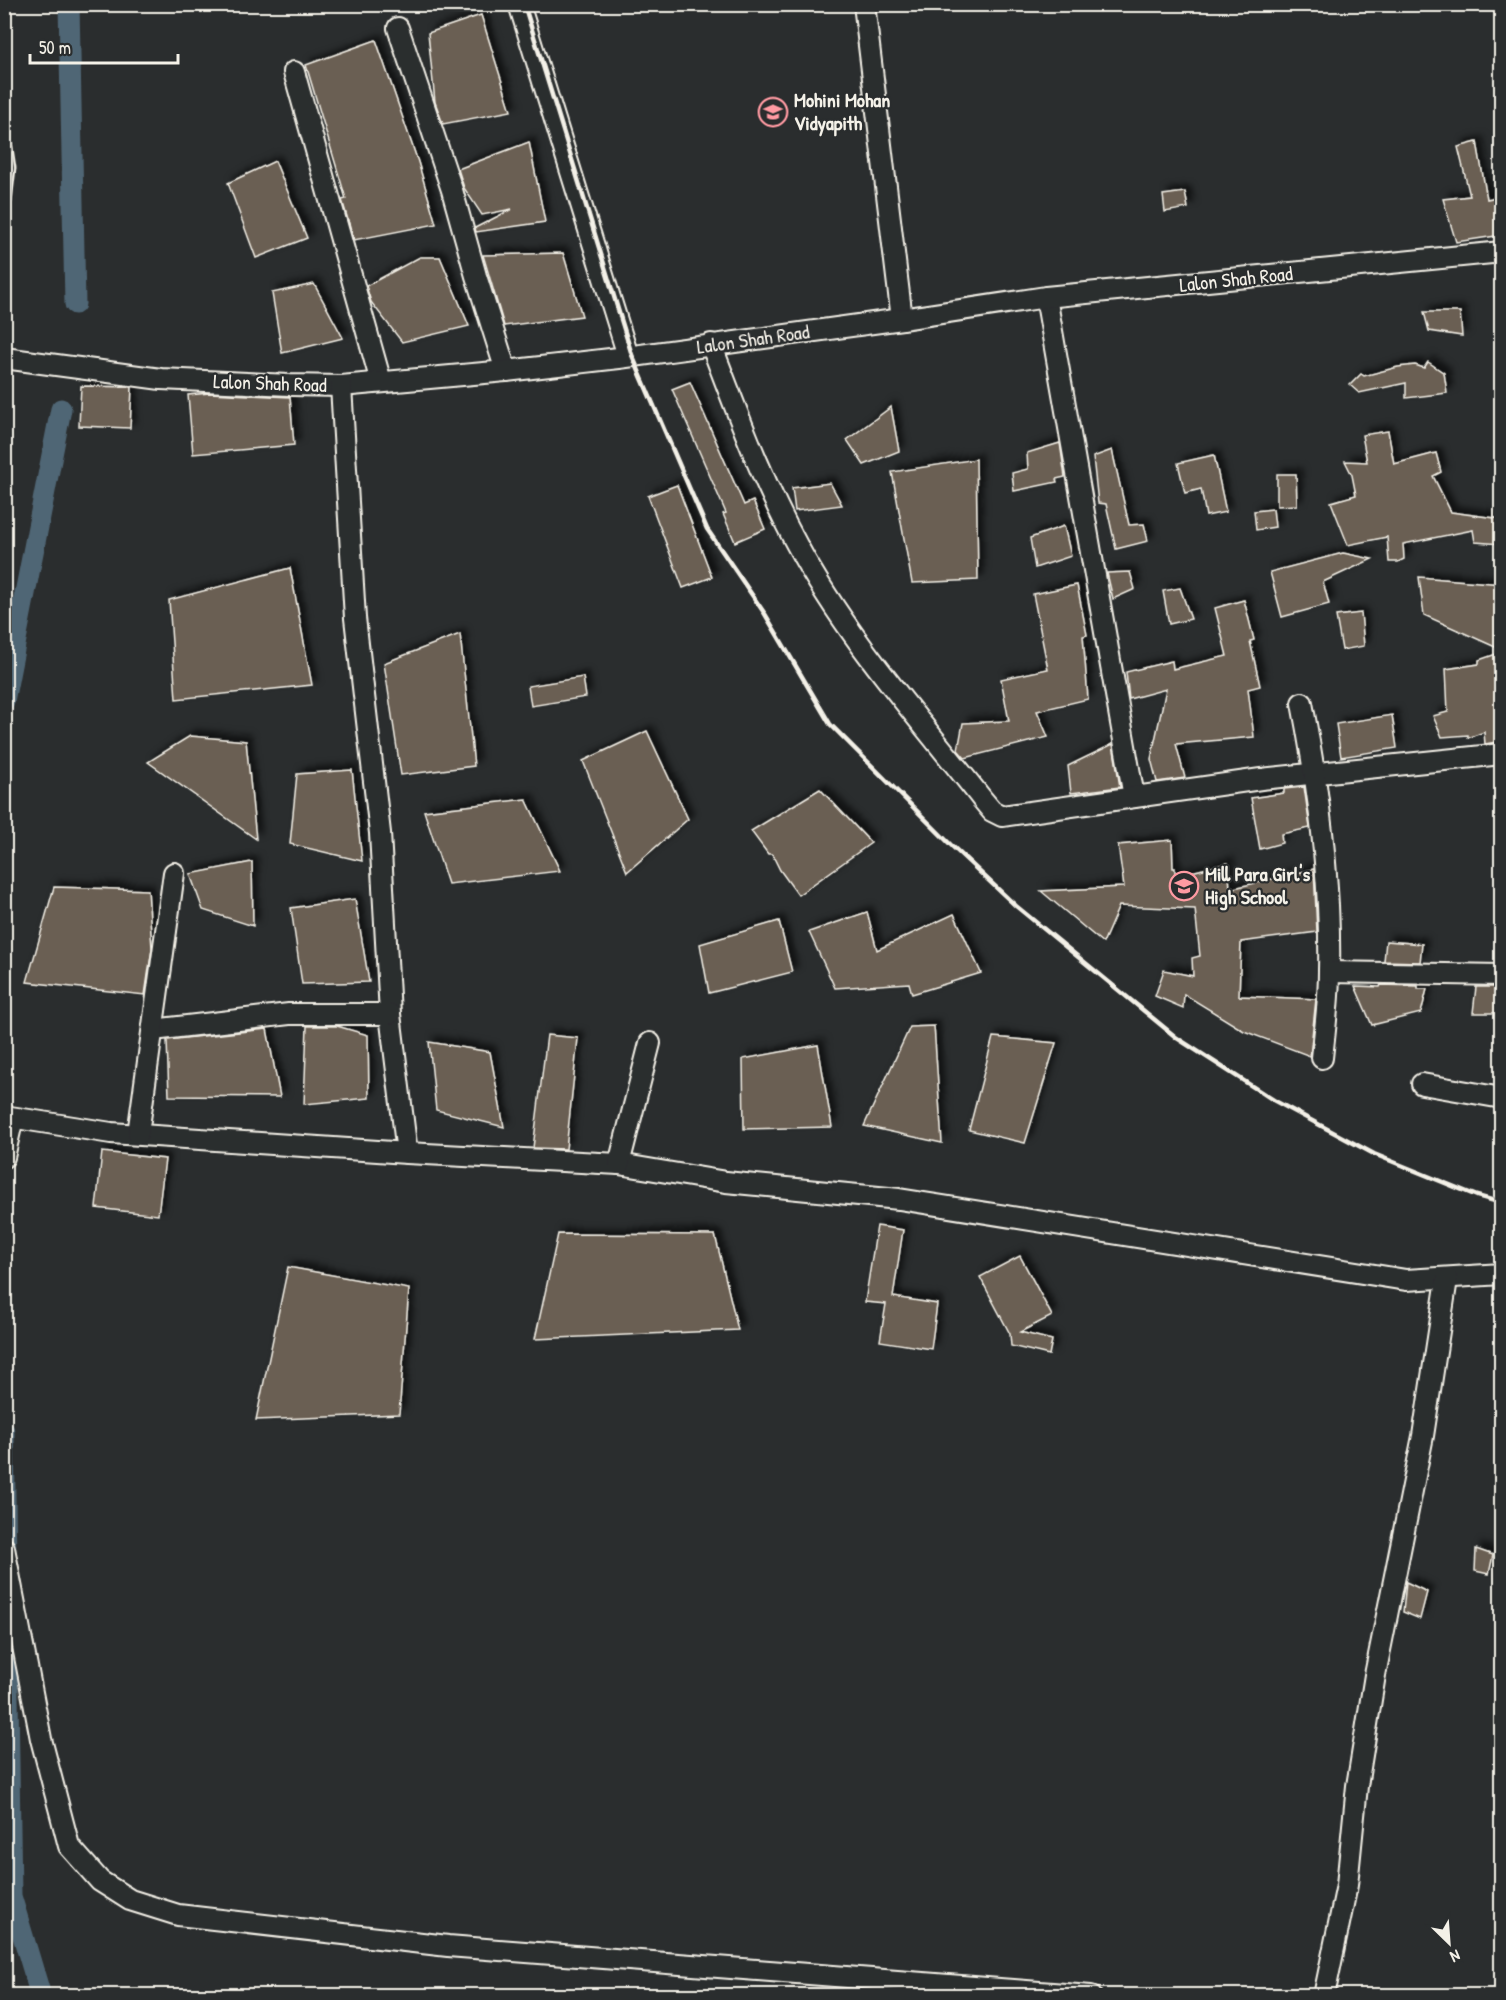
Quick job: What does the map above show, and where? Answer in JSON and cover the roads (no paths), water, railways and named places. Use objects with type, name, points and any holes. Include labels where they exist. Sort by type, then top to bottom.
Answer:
[{"type":"street","points":[[519,4],[628,356]]},
{"type":"street","points":[[864,4],[902,319]]},
{"type":"street","points":[[398,28],[452,190],[506,371]]},
{"type":"street","points":[[294,72],[381,382]]},
{"type":"street","name":"Lalon Shah Road","points":[[4,358],[161,379],[341,386],[506,371],[628,356],[1046,297],[1502,252]]},
{"type":"street","points":[[1046,297],[1134,797]]},
{"type":"street","points":[[711,344],[756,462],[797,545],[844,622],[992,811],[1002,816],[1261,779],[1502,754]]},
{"type":"street","points":[[341,386],[355,618],[380,833],[390,1014],[407,1153]]},
{"type":"street","points":[[1302,703],[1316,774],[1326,878],[1329,972],[1322,1058]]},
{"type":"street","points":[[138,1134],[174,873]]},
{"type":"street","points":[[1329,972],[1502,975]]},
{"type":"street","points":[[153,1030],[289,1014],[390,1014]]},
{"type":"street","points":[[619,1164],[650,1043]]},
{"type":"street","points":[[1422,1084],[1502,1098]]},
{"type":"street","points":[[4,1157],[9,1117],[111,1133],[407,1153],[619,1164],[726,1182],[899,1199],[1406,1280],[1502,1274]]},
{"type":"street","points":[[1324,1995],[1347,1886],[1358,1786],[1375,1675],[1423,1436],[1447,1279]]},
{"type":"street","points":[[4,1548],[41,1739],[69,1846],[100,1881],[130,1900],[178,1915],[448,1946],[1091,1995]]},
{"type":"lane","points":[[4,135],[9,168],[5,201]]},
{"type":"waterway","points":[[69,4],[75,304]]},
{"type":"waterway","points":[[4,701],[61,409]]},
{"type":"waterway","points":[[4,1431],[11,1896],[41,1996]]},
{"type":"railway","points":[[524,4],[632,355],[707,529],[765,614],[830,724],[952,846],[1016,906],[1177,1038],[1275,1101],[1374,1154],[1477,1196],[1502,1203]]},
{"type":"place","name":"Mohini Mohan Vidyapith","points":[[773,112]]},
{"type":"place","name":"Mill Para Girl's High School","points":[[1184,886]]}]
